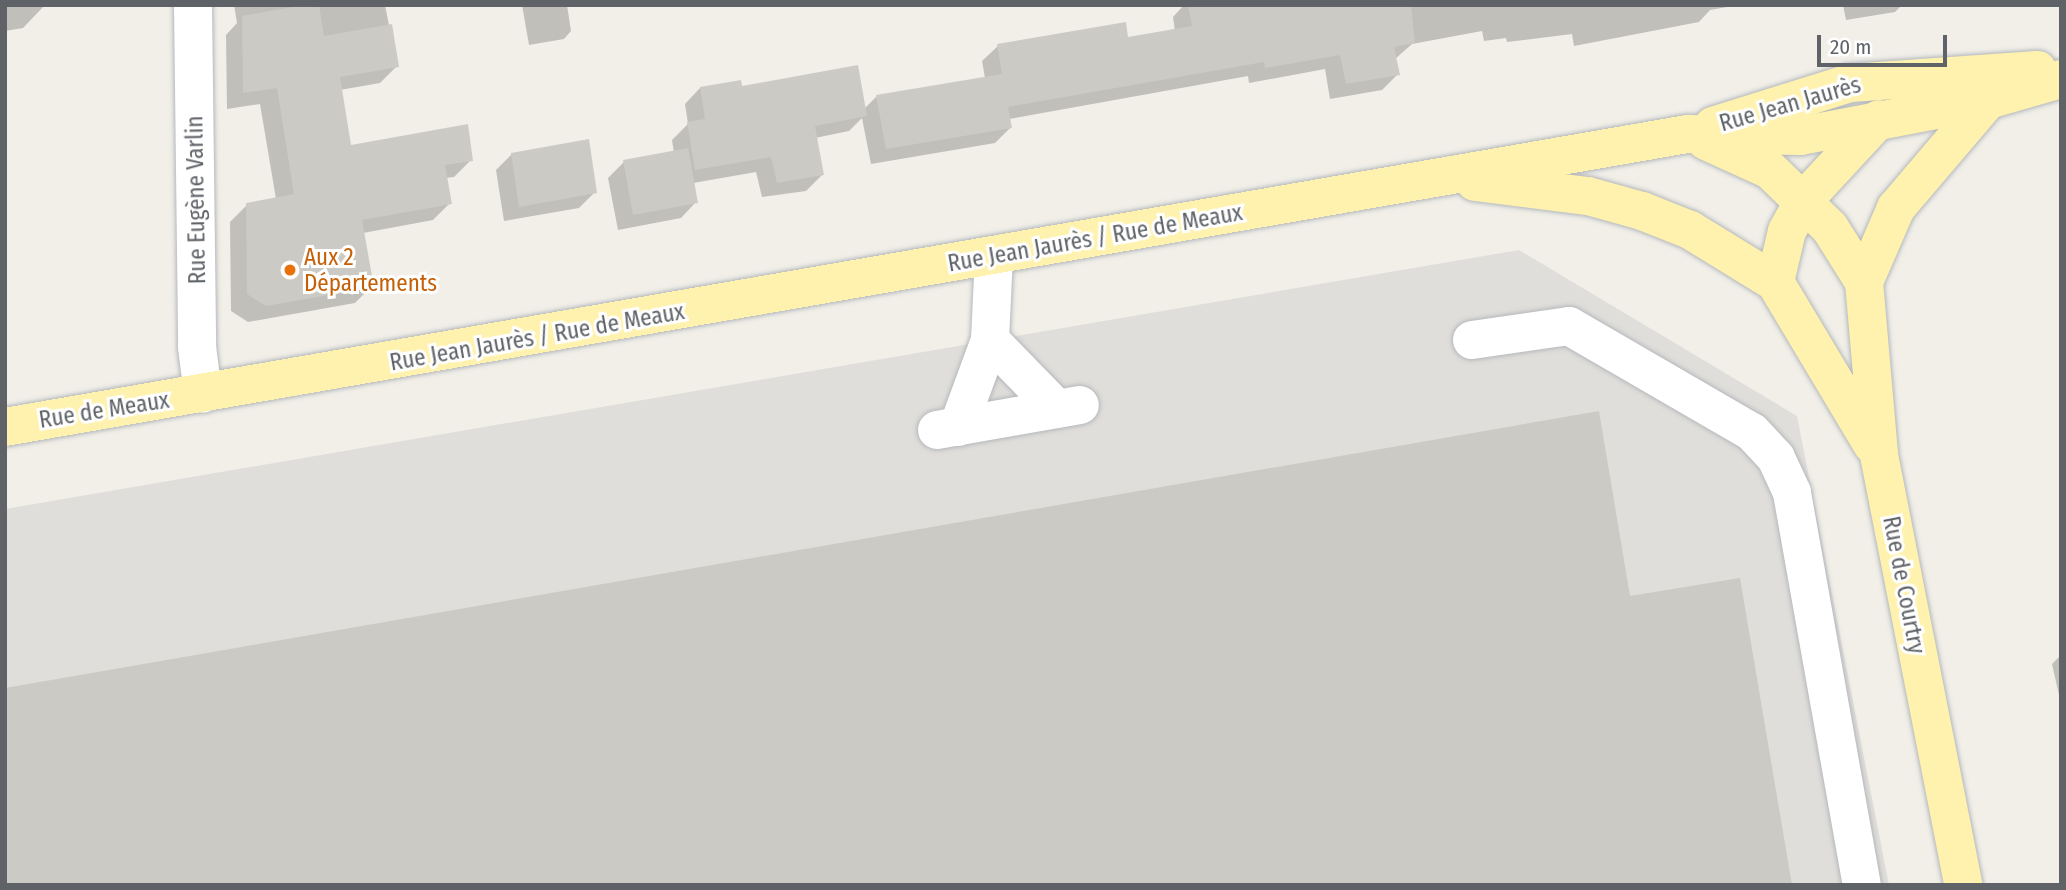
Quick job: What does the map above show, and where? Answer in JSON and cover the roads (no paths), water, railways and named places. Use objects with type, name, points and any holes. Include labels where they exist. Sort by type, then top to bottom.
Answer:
[{"type":"main road","name":"Rue Jean Jaurès","points":[[1688,134],[1850,83],[1939,74],[2061,69]]},
{"type":"main road","points":[[1775,282],[1787,231],[1804,200],[1906,92],[1939,74]]},
{"type":"main road","points":[[1988,100],[2061,79]]},
{"type":"main road","name":"Rue Jean Jaurès / Rue de Meaux","points":[[203,394],[1433,176],[1688,134],[1800,136],[1988,100]]},
{"type":"main road","name":"Rue de Courtry","points":[[1864,282],[1902,199],[1988,100]]},
{"type":"main road","name":"Rue de Courtry","points":[[1688,134],[1770,170],[1804,200],[1830,229],[1864,282],[1879,455],[1963,885]]},
{"type":"main road","points":[[1433,176],[1588,196],[1642,211],[1689,230],[1775,282],[1879,455]]},
{"type":"main road","name":"Rue de Meaux","points":[[5,427],[203,394]]},
{"type":"street","name":"Rue Eugène Varlin","points":[[192,5],[197,347],[203,394]]},
{"type":"street","points":[[990,340],[1068,407],[945,429],[990,340],[993,256]]},
{"type":"street","points":[[1472,340],[1569,326],[1752,432],[1776,458],[1792,493],[1862,885]]},
{"type":"place","name":"Aux 2 Départements","points":[[290,270]]}]
